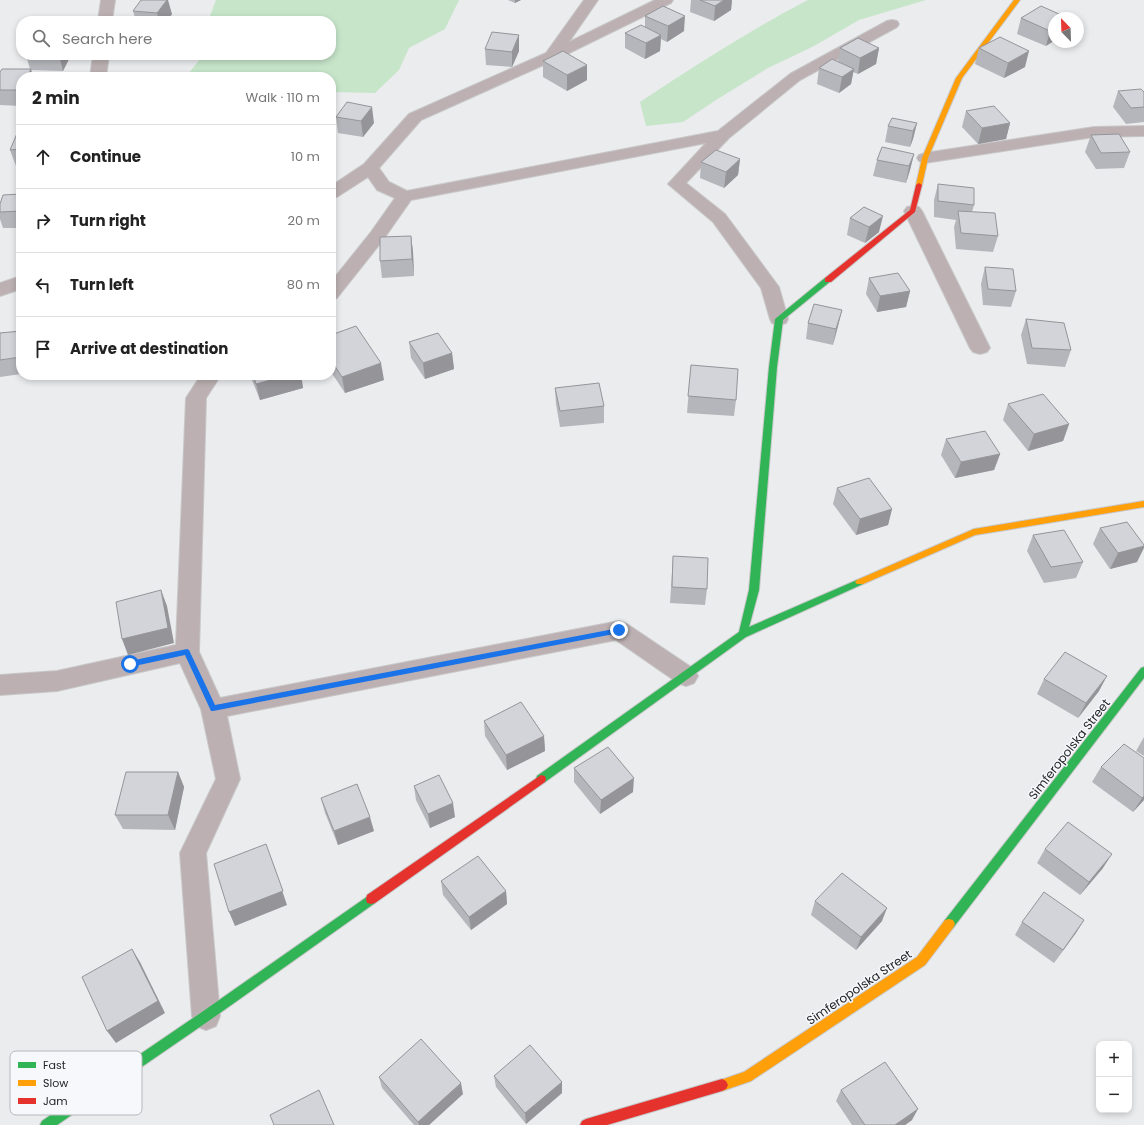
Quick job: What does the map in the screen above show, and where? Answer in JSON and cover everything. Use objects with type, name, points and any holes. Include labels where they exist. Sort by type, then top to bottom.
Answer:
[{"type":"street","points":[[106,16],[108,0]]},
{"type":"street","points":[[552,56],[591,0]]},
{"type":"street","points":[[336,190],[370,168],[415,116],[552,56],[666,0]]},
{"type":"street","points":[[779,319],[913,211],[925,158],[959,78],[1017,0]]},
{"type":"street","points":[[743,634],[754,590],[773,367],[779,319],[770,287],[720,218],[676,184],[723,135],[795,77],[892,24]]},
{"type":"street","points":[[99,72],[100,60]]},
{"type":"street","points":[[925,158],[1094,132],[1144,131]]},
{"type":"street","points":[[370,168],[383,186],[405,196],[723,135]]},
{"type":"street","points":[[336,288],[377,236],[405,196]]},
{"type":"street","points":[[913,211],[980,348]]},
{"type":"street","points":[[0,290],[16,284]]},
{"type":"street","points":[[206,1016],[193,853],[228,779],[213,708],[187,652],[196,398],[208,380]]},
{"type":"street","points":[[142,1060],[206,1016],[743,634],[974,532],[1144,504]]},
{"type":"street","points":[[213,708],[619,630],[686,676]]},
{"type":"street","points":[[0,685],[57,681],[187,652]]},
{"type":"street","name":"Simferopolska Street","points":[[586,1125],[747,1077],[921,961],[1144,671]]},
{"type":"street","points":[[46,1125],[61,1115]]},
{"type":"green space","points":[[216,0],[459,0],[445,29],[409,48],[399,70],[375,93],[336,92],[336,72],[190,72],[199,60],[336,60],[336,16],[210,16]]},
{"type":"green space","points":[[808,0],[926,0],[859,20],[814,46],[768,68],[683,122],[646,126],[640,102],[744,36]]},
{"type":"building","points":[[141,0],[167,0],[157,13],[133,11]]},
{"type":"building","points":[[700,0],[724,0],[715,6]]},
{"type":"building","points":[[663,6],[685,16],[668,26],[645,16]]},
{"type":"building","points":[[1041,6],[1054,12],[1048,12],[1048,30],[1021,18]]},
{"type":"building","points":[[641,25],[661,35],[646,43],[625,33]]},
{"type":"building","points":[[492,32],[519,35],[512,52],[485,49]]},
{"type":"building","points":[[1000,37],[1029,51],[1008,63],[979,48]]},
{"type":"building","points":[[858,38],[879,48],[860,58],[840,48]]},
{"type":"building","points":[[563,51],[587,65],[567,75],[543,61]]},
{"type":"building","points":[[832,59],[854,69],[842,77],[819,68]]},
{"type":"building","points":[[2,69],[31,69],[30,72],[16,72],[16,90],[0,90],[0,72]]},
{"type":"building","points":[[1141,89],[1144,92],[1144,107],[1131,108],[1118,91]]},
{"type":"building","points":[[347,102],[372,107],[361,121],[336,117]]},
{"type":"building","points":[[994,106],[1010,123],[982,128],[966,111]]},
{"type":"building","points":[[892,118],[917,123],[913,131],[888,126]]},
{"type":"building","points":[[1119,134],[1130,152],[1101,153],[1091,135]]},
{"type":"building","points":[[16,136],[16,149],[10,150]]},
{"type":"building","points":[[882,147],[914,154],[909,166],[877,160]]},
{"type":"building","points":[[716,150],[740,159],[726,172],[701,162]]},
{"type":"building","points":[[938,184],[974,188],[974,205],[938,201]]},
{"type":"building","points":[[16,194],[16,211],[0,212],[0,204],[3,195]]},
{"type":"building","points":[[864,207],[883,216],[869,227],[850,218]]},
{"type":"building","points":[[958,211],[995,213],[998,236],[961,233]]},
{"type":"building","points":[[411,236],[412,259],[380,261],[380,237]]},
{"type":"building","points":[[985,267],[1013,269],[1016,291],[988,289]]},
{"type":"building","points":[[898,273],[910,291],[880,296],[869,278]]},
{"type":"building","points":[[814,304],[842,310],[836,329],[808,323]]},
{"type":"building","points":[[1026,319],[1064,323],[1071,350],[1032,348]]},
{"type":"building","points":[[356,326],[381,363],[342,377],[336,368],[336,333]]},
{"type":"building","points":[[16,331],[16,358],[0,360],[0,333]]},
{"type":"building","points":[[438,333],[452,353],[423,363],[409,342]]},
{"type":"building","points":[[691,365],[738,369],[736,400],[688,396]]},
{"type":"building","points":[[255,380],[270,380],[256,384]]},
{"type":"building","points":[[599,383],[604,406],[560,411],[555,388]]},
{"type":"building","points":[[1043,394],[1069,424],[1034,434],[1008,404]]},
{"type":"building","points":[[985,431],[1000,454],[961,462],[946,439]]},
{"type":"building","points":[[869,478],[892,509],[860,519],[837,488]]},
{"type":"building","points":[[1127,522],[1144,546],[1118,553],[1100,528]]},
{"type":"building","points":[[1064,530],[1083,562],[1051,567],[1033,535]]},
{"type":"building","points":[[673,556],[708,558],[707,589],[672,587]]},
{"type":"building","points":[[161,590],[168,628],[122,639],[116,602]]},
{"type":"building","points":[[1065,652],[1107,676],[1086,703],[1044,679]]},
{"type":"building","points":[[521,702],[544,736],[506,755],[484,721]]},
{"type":"building","points":[[1124,744],[1144,758],[1144,796],[1142,798],[1101,767]]},
{"type":"building","points":[[608,747],[634,778],[601,800],[574,768]]},
{"type":"building","points":[[126,772],[178,772],[168,815],[115,815]]},
{"type":"building","points":[[439,775],[453,803],[428,814],[414,786]]},
{"type":"building","points":[[357,784],[370,817],[334,831],[321,798]]},
{"type":"building","points":[[1068,822],[1112,854],[1089,882],[1045,849]]},
{"type":"building","points":[[266,844],[283,891],[229,912],[214,864]]},
{"type":"building","points":[[478,856],[506,891],[469,917],[441,881]]},
{"type":"building","points":[[842,873],[887,908],[861,937],[815,901]]},
{"type":"building","points":[[1044,892],[1084,920],[1063,950],[1022,922]]},
{"type":"building","points":[[132,949],[158,1001],[107,1031],[82,977]]},
{"type":"building","points":[[421,1039],[461,1083],[418,1122],[379,1077]]},
{"type":"building","points":[[530,1045],[562,1082],[525,1113],[494,1076]]},
{"type":"building","points":[[885,1062],[918,1109],[895,1125],[865,1125],[841,1090]]},
{"type":"building","points":[[319,1090],[334,1125],[274,1125],[270,1115]]},
{"type":"traffic: fast","points":[[743,634],[754,590],[773,367],[779,319],[828,280]]},
{"type":"traffic: fast","points":[[541,779],[743,634],[860,582]]},
{"type":"traffic: fast","points":[[949,924],[1144,671]]},
{"type":"traffic: fast","points":[[142,1060],[371,899]]},
{"type":"traffic: fast","points":[[46,1125],[61,1115]]},
{"type":"traffic: slow","points":[[919,185],[925,158],[959,78],[1017,0]]},
{"type":"traffic: slow","points":[[860,582],[974,532],[1144,504]]},
{"type":"traffic: slow","points":[[722,1085],[747,1077],[921,961],[949,924]]},
{"type":"traffic: jam","points":[[828,280],[913,211],[919,185]]},
{"type":"traffic: jam","points":[[371,899],[541,779]]},
{"type":"traffic: jam","points":[[586,1125],[722,1085]]},
{"type":"route","points":[[130,664],[187,652],[213,708],[619,630]]}]
